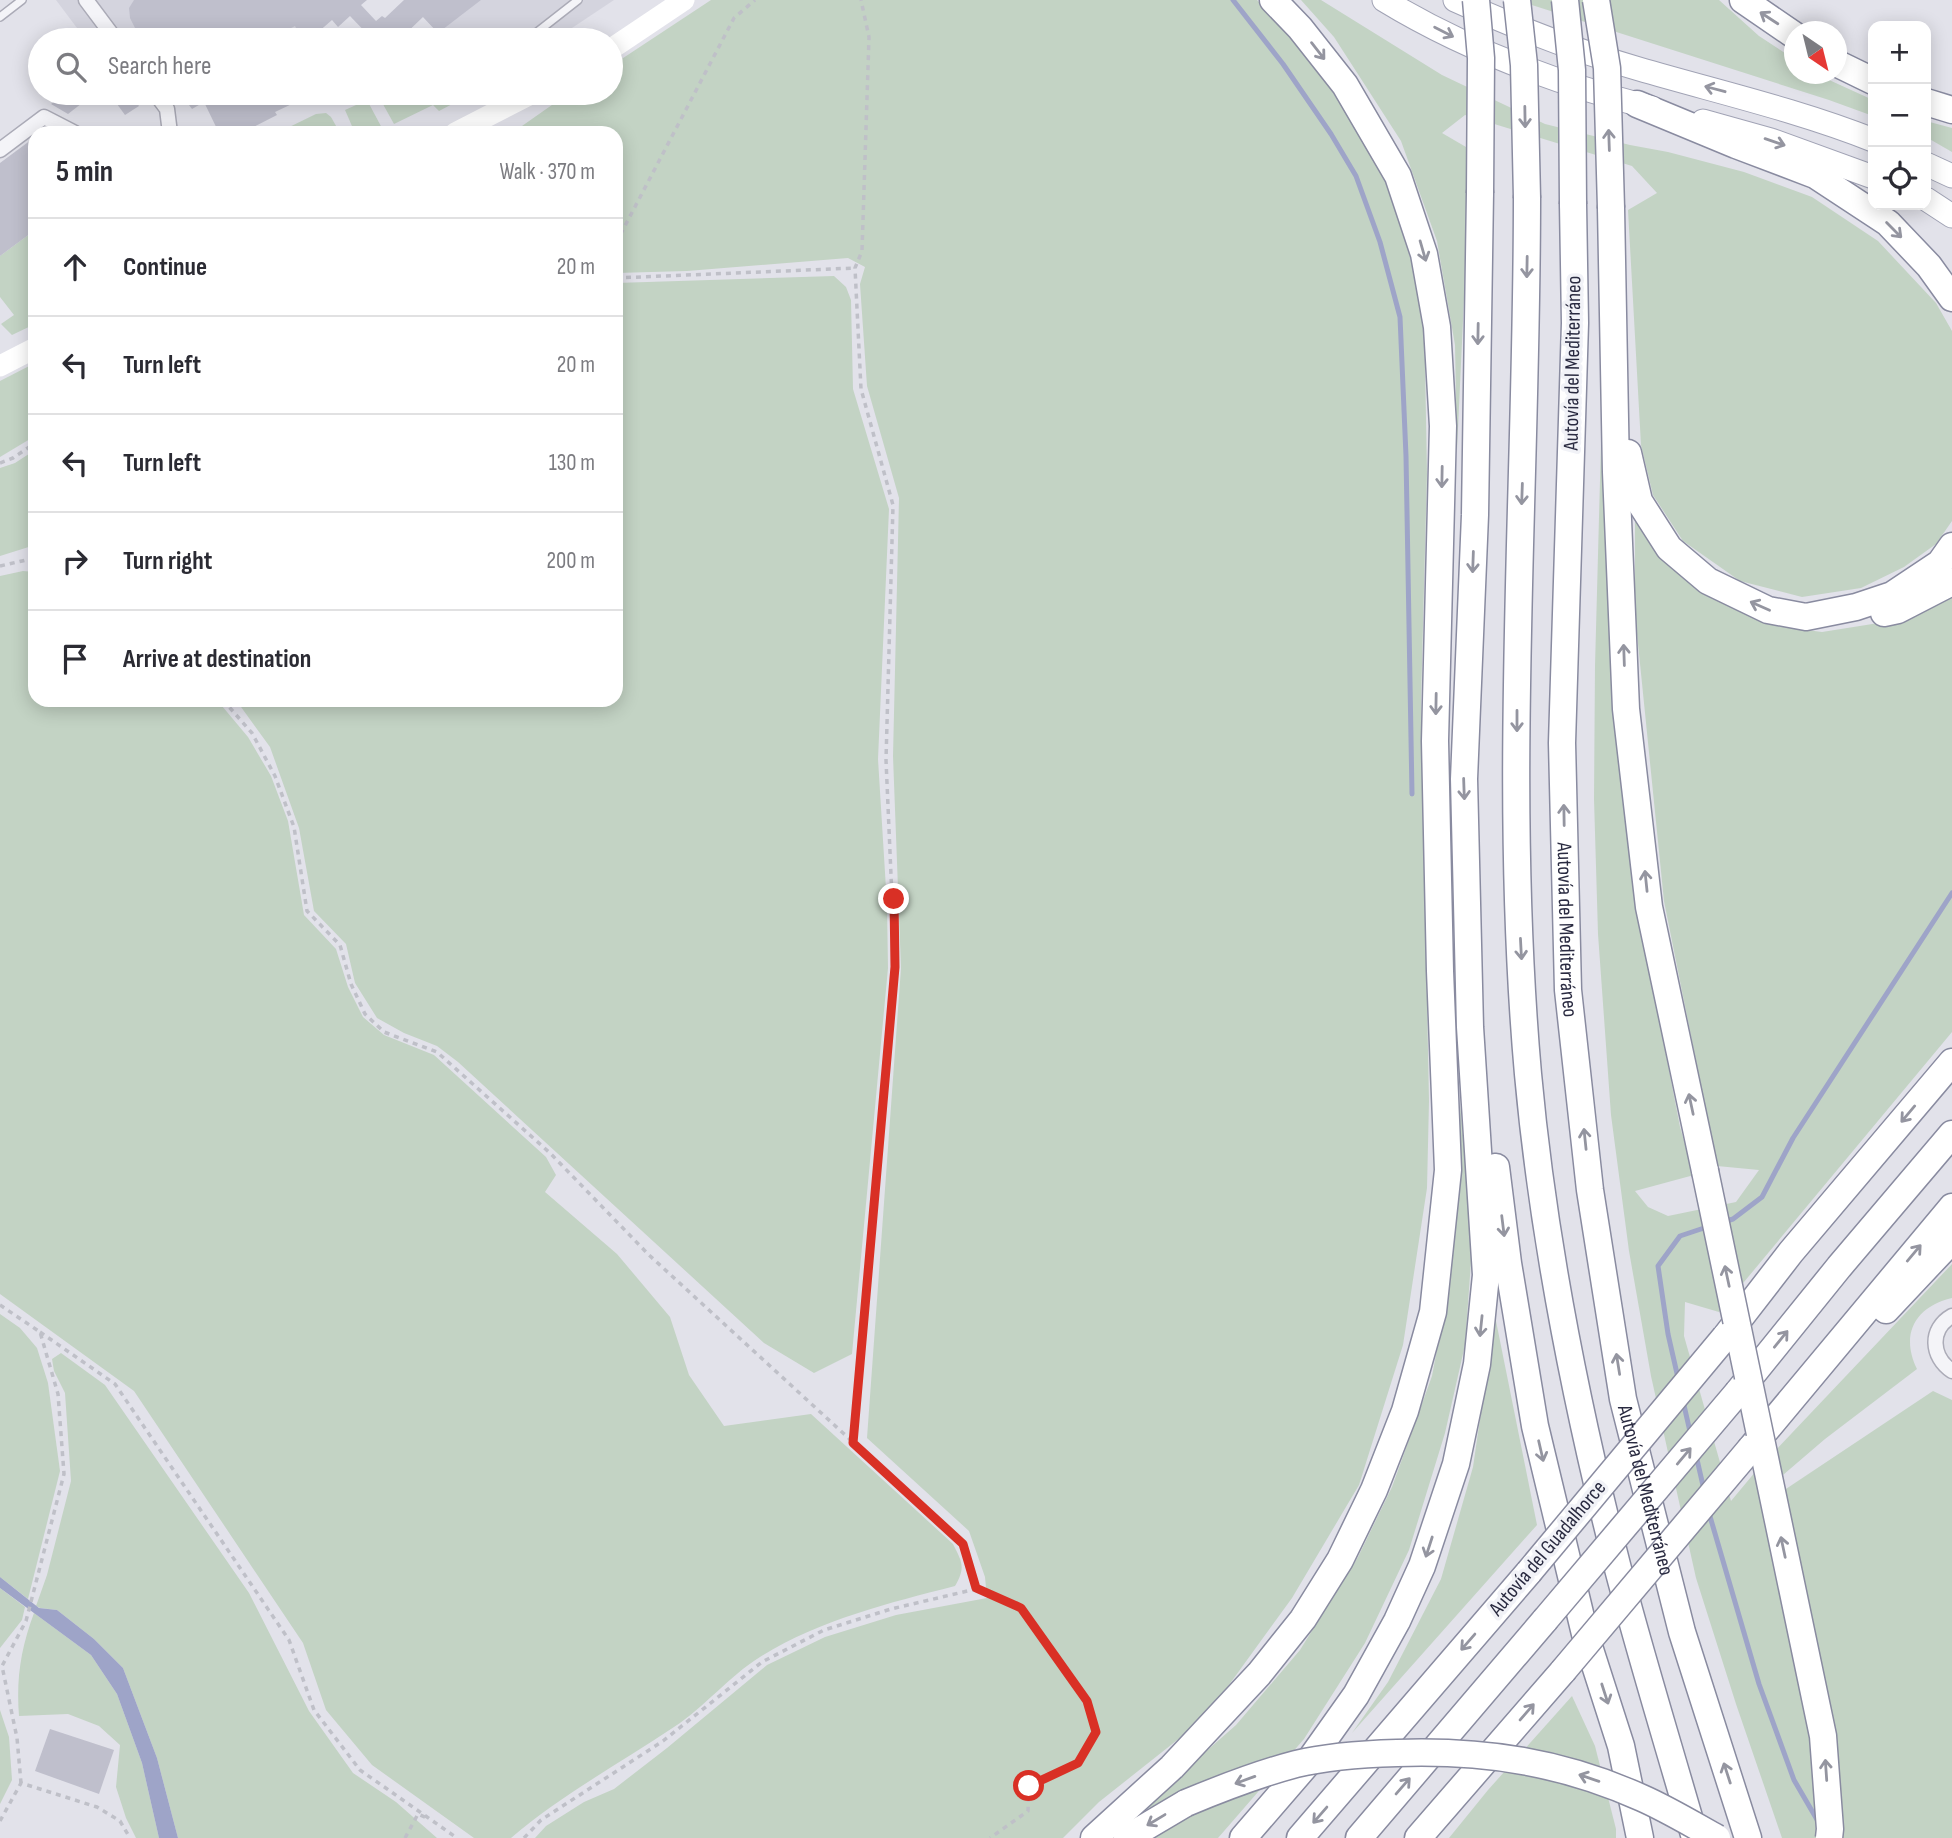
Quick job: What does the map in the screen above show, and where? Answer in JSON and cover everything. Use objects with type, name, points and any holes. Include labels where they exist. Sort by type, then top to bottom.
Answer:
[{"type":"highway","points":[[1094,1838],[1172,1766],[1259,1674],[1303,1619],[1340,1560],[1374,1490],[1405,1411],[1433,1311],[1448,1170],[1435,741],[1443,425],[1437,327],[1424,254],[1398,176],[1345,85],[1273,0]]},
{"type":"highway","points":[[1243,1838],[1307,1764],[1356,1695],[1397,1620],[1422,1566],[1456,1464],[1477,1364],[1486,1275],[1470,1027],[1464,779],[1475,515],[1480,193],[1480,58],[1476,0]]},
{"type":"highway","points":[[1517,0],[1524,65],[1527,198],[1525,408],[1517,624],[1516,857],[1528,1074],[1553,1266],[1587,1440],[1618,1567],[1695,1838]]},
{"type":"highway","name":"Autovía del Mediterráneo","points":[[1565,0],[1572,70],[1575,323],[1562,743],[1570,1004],[1590,1190],[1623,1399],[1682,1632],[1748,1838]]},
{"type":"highway","points":[[1596,0],[1606,68],[1616,472],[1626,709],[1648,906],[1823,1736],[1829,1838]]},
{"type":"highway","points":[[1744,0],[1784,28]]},
{"type":"highway","points":[[1847,68],[1868,79]]},
{"type":"highway","points":[[1637,104],[1815,175],[1888,223],[1929,266],[1952,298]]},
{"type":"highway","points":[[1931,104],[1952,110]]},
{"type":"highway","points":[[1612,261],[1624,382],[1628,460],[1639,501],[1669,548],[1708,581],[1768,610],[1806,617],[1846,621],[1898,610],[1952,582]]},
{"type":"highway","points":[[1806,617],[1856,607],[1892,594],[1940,563],[1952,546]]},
{"type":"highway","points":[[1469,940],[1480,1009],[1508,1263],[1535,1426],[1585,1634],[1621,1746],[1640,1838]]},
{"type":"highway","name":"Autovía del Guadalhorce","points":[[1300,1838],[1528,1572],[1725,1337],[1791,1252],[1952,1062]]},
{"type":"highway","points":[[1359,1838],[1738,1392],[1952,1134]]},
{"type":"highway","points":[[1418,1838],[1563,1671],[1952,1207]]},
{"type":"highway","points":[[1822,1361],[1890,1307],[1952,1240]]},
{"type":"highway","points":[[1127,1838],[1185,1803],[1248,1778],[1298,1763],[1353,1755],[1446,1751],[1502,1756],[1557,1767],[1642,1798],[1717,1838]]},
{"type":"main road","points":[[623,41],[684,0]]},
{"type":"main road","points":[[1384,0],[1466,43],[1570,85],[1771,139],[1868,175]]},
{"type":"main road","points":[[1455,0],[1516,27],[1638,69],[1748,98],[1868,138]]},
{"type":"main road","points":[[469,126],[510,105]]},
{"type":"main road","points":[[1931,166],[1952,176]]},
{"type":"main road","points":[[1931,202],[1952,216]]},
{"type":"main road","points":[[0,366],[28,352]]},
{"type":"street","points":[[87,0],[107,28]]},
{"type":"street","points":[[164,105],[169,126]]},
{"type":"street","points":[[32,126],[44,117],[61,126]]},
{"type":"street","points":[[0,150],[28,129]]},
{"type":"street","points":[[1952,1315],[1939,1327],[1935,1347],[1938,1357],[1952,1371]]},
{"type":"lane","points":[[0,17],[22,0]]},
{"type":"lane","points":[[542,28],[578,0]]},
{"type":"path","points":[[623,230],[734,18],[755,0]]},
{"type":"path","points":[[853,1443],[895,967],[886,760],[894,505],[861,388],[855,268],[862,251],[869,37],[862,0]]},
{"type":"path","points":[[623,278],[855,268]]},
{"type":"path","points":[[0,463],[28,448]]},
{"type":"path","points":[[0,566],[28,560]]},
{"type":"path","points":[[229,707],[252,733],[275,776],[294,827],[307,911],[340,945],[351,984],[365,1014],[384,1032],[437,1052],[550,1153],[649,1255],[963,1544],[976,1588]]},
{"type":"path","points":[[0,1305],[115,1384],[289,1640],[314,1710],[360,1770],[457,1838]]},
{"type":"path","points":[[0,1821],[22,1783],[18,1738],[2,1666],[26,1620],[64,1474],[58,1394],[40,1332]]},
{"type":"path","points":[[524,1838],[541,1820],[663,1741],[762,1662],[824,1630],[891,1609],[976,1588],[1021,1608],[1087,1701],[1096,1732],[1078,1763],[1029,1786],[1028,1811],[990,1838]]},
{"type":"path","points":[[22,1783],[97,1807],[120,1821],[130,1838]]},
{"type":"path","points":[[405,1838],[418,1814],[434,1821]]},
{"type":"shaded area","points":[[56,0],[352,0],[312,28],[77,28]]},
{"type":"shaded area","points":[[407,0],[614,0],[572,28],[434,28]]},
{"type":"green space","points":[[711,0],[1257,0],[1291,36],[1352,116],[1391,188],[1424,308],[1427,474],[1421,701],[1429,1101],[1427,1188],[1403,1345],[1359,1485],[1292,1598],[1205,1718],[1099,1802],[1063,1838],[535,1838],[546,1826],[584,1802],[614,1789],[767,1665],[825,1637],[896,1615],[987,1598],[985,1577],[969,1531],[867,1438],[901,968],[893,756],[899,498],[867,386],[860,284],[865,267],[848,258],[687,271],[623,273],[623,126],[522,126],[552,105],[623,105],[623,58]]},
{"type":"green space","points":[[1301,0],[1321,0],[1442,75],[1545,124],[1744,172],[1812,197],[1878,241],[1936,303],[1952,331],[1952,521],[1936,544],[1904,567],[1861,588],[1802,597],[1740,581],[1683,541],[1653,495],[1641,445],[1628,210],[1657,193],[1632,166],[1465,115],[1442,133],[1466,147],[1469,191],[1457,450],[1455,345],[1437,241],[1401,141],[1334,37]]},
{"type":"green space","points":[[1516,0],[1719,0],[1759,36],[1784,52],[1784,84],[1838,84],[1868,98],[1868,114]]},
{"type":"green space","points":[[356,105],[370,105],[381,126],[352,126],[345,110]]},
{"type":"green space","points":[[383,105],[433,105],[394,124]]},
{"type":"green space","points":[[433,105],[450,105],[439,111]]},
{"type":"green space","points":[[326,113],[336,126],[291,126],[316,114]]},
{"type":"green space","points":[[1931,122],[1952,128],[1952,152],[1931,140]]},
{"type":"green space","points":[[28,235],[28,327],[12,335],[1,324],[14,315],[0,297],[0,256]]},
{"type":"green space","points":[[834,276],[846,287],[851,300],[853,389],[889,509],[878,759],[888,968],[852,1354],[814,1373],[764,1343],[458,1062],[437,1046],[404,1033],[377,1018],[355,983],[346,944],[314,911],[299,828],[270,747],[241,707],[623,707],[623,283]]},
{"type":"green space","points":[[28,367],[28,440],[0,457],[0,381]]},
{"type":"green space","points":[[1601,443],[1612,668],[1639,915],[1680,1127],[1694,1175],[1635,1191],[1648,1207],[1668,1216],[1736,1202],[1759,1170],[1717,1166],[1664,901],[1635,614],[1635,521],[1678,571],[1732,608],[1777,626],[1822,632],[1885,622],[1952,592],[1952,1032],[1719,1312],[1685,1302],[1684,1336],[1731,1501],[1756,1471],[1952,1264],[1952,1298],[1929,1308],[1914,1324],[1910,1344],[1917,1369],[1825,1439],[1762,1493],[1765,1503],[1933,1391],[1952,1400],[1952,1838],[1782,1838],[1696,1578],[1651,1376],[1629,1251],[1611,1115],[1598,934],[1594,799]]},
{"type":"green space","points":[[28,455],[28,547],[0,556],[0,468]]},
{"type":"green space","points":[[28,571],[28,707],[223,707],[248,737],[271,776],[288,821],[304,915],[336,949],[348,987],[363,1017],[384,1035],[434,1055],[546,1157],[556,1175],[545,1192],[617,1254],[670,1317],[689,1375],[724,1426],[811,1414],[953,1544],[961,1565],[961,1574],[955,1586],[830,1623],[760,1657],[685,1719],[570,1794],[511,1838],[474,1838],[372,1765],[326,1710],[303,1643],[134,1391],[0,1294],[0,576]]},
{"type":"green space","points":[[1460,1105],[1473,1234],[1465,1345],[1445,1433],[1409,1550],[1365,1643],[1304,1739],[1218,1838],[1149,1838],[1181,1794],[1135,1814],[1236,1725],[1300,1650],[1358,1557],[1392,1487],[1432,1376],[1450,1280],[1457,1200]]},
{"type":"green space","points":[[0,1314],[20,1328],[37,1348],[48,1383],[60,1471],[28,1599],[0,1577]]},
{"type":"green space","points":[[1495,1316],[1537,1525],[1352,1733],[1388,1682],[1441,1579],[1473,1467]]},
{"type":"green space","points":[[61,1353],[105,1385],[249,1593],[309,1711],[353,1773],[396,1802],[437,1838],[178,1838],[157,1758],[123,1668],[94,1639],[57,1610],[36,1606],[47,1575],[71,1481],[65,1393],[54,1371],[52,1359]]},
{"type":"green space","points":[[0,1588],[25,1607],[22,1620],[0,1648]]},
{"type":"green space","points":[[34,1613],[91,1655],[117,1694],[142,1763],[159,1838],[136,1838],[116,1787],[120,1745],[99,1726],[68,1714],[19,1716],[20,1663]]},
{"type":"green space","points":[[1572,1696],[1595,1746],[1616,1838],[1449,1838],[1488,1790]]},
{"type":"green space","points":[[0,1710],[9,1737],[12,1780],[0,1804]]},
{"type":"water","points":[[0,1577],[39,1608],[57,1610],[94,1639],[123,1668],[157,1758],[178,1838],[159,1838],[142,1763],[117,1694],[91,1655],[0,1588]]},
{"type":"building","points":[[134,0],[367,0],[361,5],[376,21],[382,16],[385,18],[404,0],[481,0],[445,28],[433,28],[423,17],[412,28],[362,28],[350,16],[338,27],[332,20],[323,28],[135,28],[129,8]]},
{"type":"building","points":[[53,105],[80,105],[68,114]]},
{"type":"building","points":[[118,105],[138,105],[139,106],[125,115]]},
{"type":"building","points":[[205,105],[290,105],[256,126],[216,126]]},
{"type":"building","points":[[28,142],[28,235],[0,256],[0,163]]},
{"type":"building","points":[[50,1729],[114,1750],[99,1794],[35,1771]]},
{"type":"waterway","points":[[1233,0],[1283,64],[1356,176],[1380,242],[1400,317],[1406,456],[1412,794]]},
{"type":"waterway","points":[[1723,1222],[1733,1219],[1762,1197],[1793,1138],[1952,893]]},
{"type":"waterway","points":[[1678,1378],[1668,1334],[1658,1266],[1680,1236],[1710,1226]]},
{"type":"waterway","points":[[1683,1401],[1691,1436]]},
{"type":"waterway","points":[[1696,1455],[1704,1490]]},
{"type":"waterway","points":[[1709,1513],[1759,1684],[1794,1780],[1819,1823]]},
{"type":"route","points":[[894,899],[895,967],[853,1443],[963,1544],[976,1588],[1021,1608],[1087,1701],[1096,1732],[1078,1763],[1029,1786]]}]
